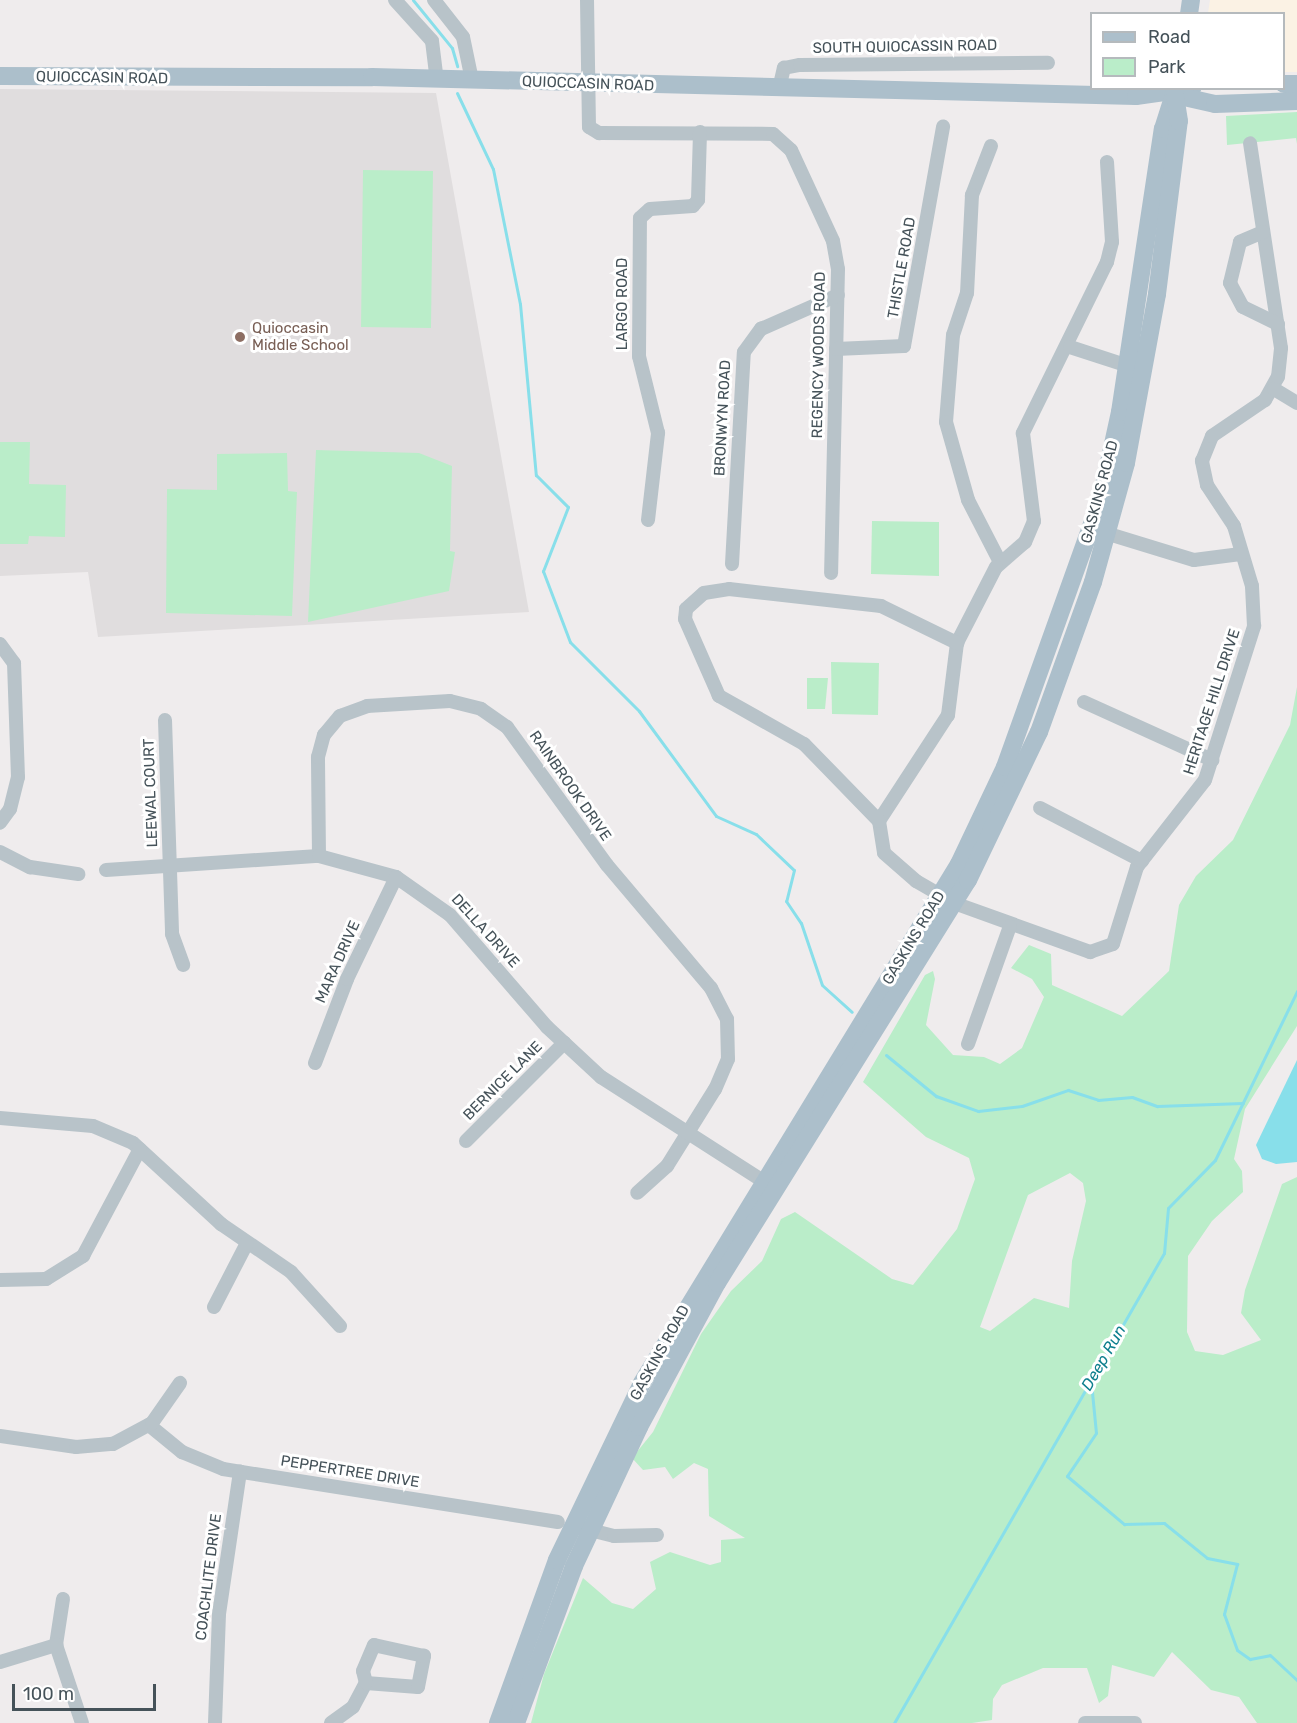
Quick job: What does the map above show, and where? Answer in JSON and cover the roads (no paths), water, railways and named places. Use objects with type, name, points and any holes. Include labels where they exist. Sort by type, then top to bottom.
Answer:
[{"type":"main road","name":"QUIOCCASIN ROAD","points":[[0,76],[472,80],[779,89],[1181,91],[1215,104],[1297,101]]},
{"type":"main road","name":"GASKINS ROAD","points":[[1099,531],[1128,366],[1163,129],[1181,91]]},
{"type":"main road","name":"GASKINS ROAD","points":[[498,1723],[574,1526],[642,1383],[771,1186],[947,899],[1005,766],[1099,531],[1152,327],[1181,91]]},
{"type":"main road","name":"GASKINS ROAD","points":[[516,1723],[574,1526]]},
{"type":"street","points":[[395,0],[432,42],[437,80]]},
{"type":"street","points":[[434,0],[463,37],[472,80]]},
{"type":"street","name":"REGENCY WOODS ROAD","points":[[587,0],[587,123],[596,133],[767,132],[784,141],[836,250],[838,295],[831,573]]},
{"type":"street","name":"SOUTH QUIOCASSIN ROAD","points":[[779,89],[784,68],[801,65],[1048,63]]},
{"type":"street","name":"THISTLE ROAD","points":[[836,349],[904,346],[943,126]]},
{"type":"street","name":"LARGO ROAD","points":[[648,520],[658,433],[639,356],[640,218],[650,209],[693,206],[698,200],[700,132]]},
{"type":"street","points":[[1251,143],[1281,348],[1274,389],[1297,403]]},
{"type":"street","points":[[992,146],[972,195],[967,293],[953,335],[946,422],[968,500],[1000,562]]},
{"type":"street","points":[[957,643],[881,606],[729,589],[704,593],[686,609],[685,619],[719,696],[804,744],[879,821],[948,715],[957,643],[1000,562],[1025,542],[1034,521],[1023,433],[1044,385],[1070,347],[1112,242],[1107,162]]},
{"type":"street","points":[[1263,232],[1240,242],[1230,283],[1243,307],[1278,324]]},
{"type":"street","name":"BRONWYN ROAD","points":[[732,564],[744,352],[761,329],[838,295]]},
{"type":"street","points":[[1070,347],[1128,366]]},
{"type":"street","name":"HERITAGE HILL DRIVE","points":[[879,821],[884,852],[947,899],[1010,926],[1090,952],[1113,944],[1142,861],[1192,803],[1212,760],[1254,626],[1252,586],[1234,526],[1207,485],[1203,452],[1219,430],[1274,389]]},
{"type":"street","points":[[1099,531],[1194,561],[1241,554]]},
{"type":"street","points":[[0,644],[14,663],[18,777],[10,809],[0,823]]},
{"type":"street","name":"RAINBROOK DRIVE","points":[[319,856],[318,757],[324,735],[340,716],[367,706],[450,701],[473,705],[500,721],[602,859],[723,1008],[730,1039],[726,1065],[659,1176],[637,1193]]},
{"type":"street","points":[[1084,702],[1212,760]]},
{"type":"street","name":"LEEWAL COURT","points":[[165,720],[173,944],[183,965]]},
{"type":"street","points":[[1040,808],[1142,861]]},
{"type":"street","points":[[0,852],[30,867],[78,874]]},
{"type":"street","name":"DELLA DRIVE","points":[[106,870],[319,856],[396,877],[450,915],[564,1043],[613,1086],[771,1186]]},
{"type":"street","name":"MARA DRIVE","points":[[315,1062],[347,979],[396,877]]},
{"type":"street","points":[[968,1044],[1010,926]]},
{"type":"street","name":"BERNICE LANE","points":[[466,1141],[564,1043]]},
{"type":"street","points":[[0,1118],[93,1126],[140,1149],[247,1243],[291,1272],[340,1326]]},
{"type":"street","points":[[0,1280],[46,1279],[83,1256],[140,1149]]},
{"type":"street","points":[[214,1307],[247,1243]]},
{"type":"street","points":[[0,1436],[89,1448],[125,1440],[149,1425],[180,1383]]},
{"type":"street","name":"PEPPERTREE DRIVE","points":[[149,1425],[193,1459],[240,1472],[574,1526],[625,1537],[657,1534]]},
{"type":"street","name":"COACHLITE DRIVE","points":[[215,1723],[219,1614],[240,1472]]},
{"type":"street","points":[[63,1599],[56,1645],[82,1723]]},
{"type":"street","points":[[331,1723],[353,1707],[366,1683],[363,1671],[374,1644],[424,1656],[418,1687],[366,1683]]},
{"type":"street","points":[[0,1662],[56,1645]]},
{"type":"street","points":[[1085,1723],[1135,1723]]},
{"type":"water","points":[[1297,1060],[1297,1162],[1276,1164],[1262,1159],[1256,1145]]},
{"type":"waterway","points":[[413,0],[452,48],[457,66]]},
{"type":"waterway","points":[[457,93],[493,169],[520,304],[536,475],[568,507],[543,571],[570,642],[639,711],[716,816],[756,834],[794,870],[786,901],[801,923],[822,985],[852,1012]]},
{"type":"waterway","name":"Deep Run","points":[[894,1723],[1164,1253],[1168,1208],[1215,1160],[1297,991]]},
{"type":"waterway","points":[[886,1055],[936,1096],[978,1111],[1022,1106],[1068,1090],[1098,1100],[1132,1097],[1157,1106],[1243,1103]]},
{"type":"waterway","points":[[1091,1382],[1096,1433],[1067,1476],[1124,1524],[1164,1523],[1207,1558],[1237,1564],[1224,1614],[1237,1650],[1250,1659],[1270,1655],[1297,1680]]},
{"type":"place","name":"Quioccasin Middle School","points":[[240,337]]}]
